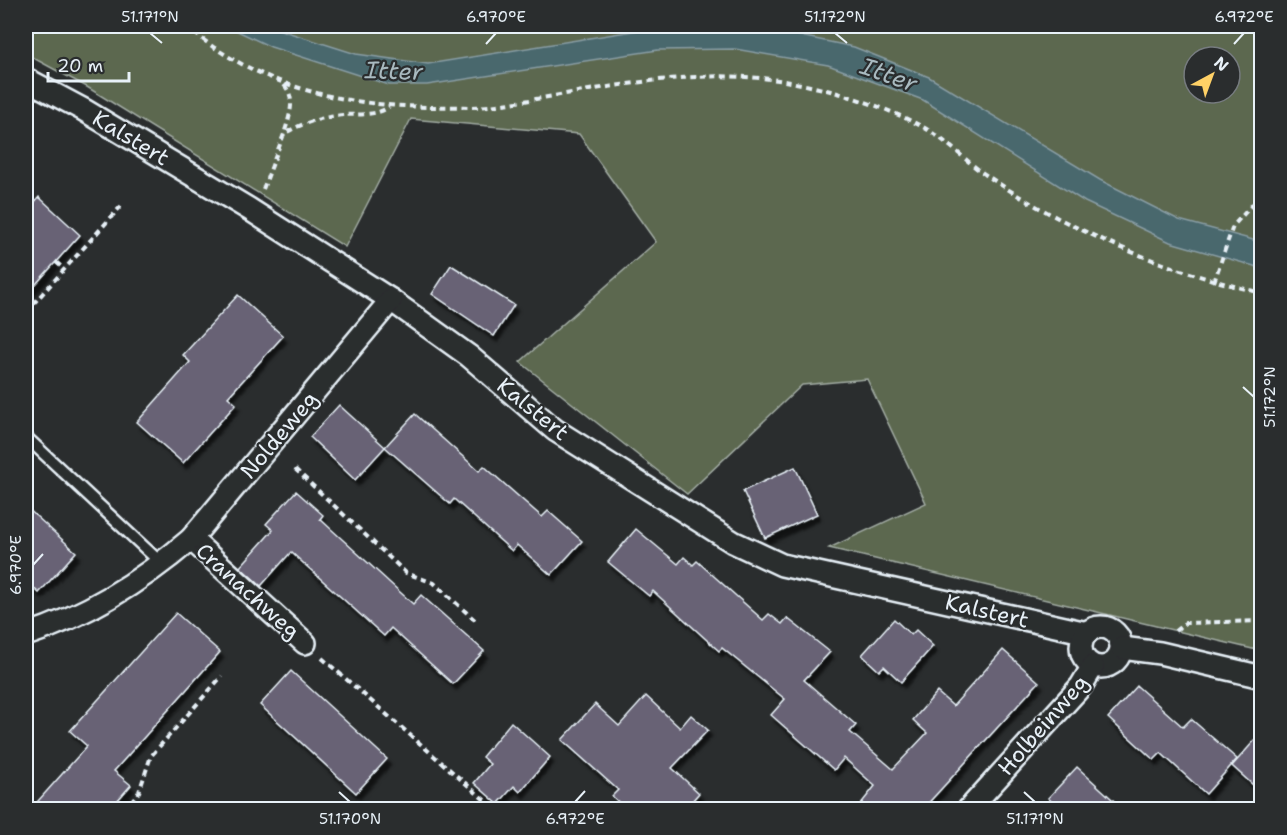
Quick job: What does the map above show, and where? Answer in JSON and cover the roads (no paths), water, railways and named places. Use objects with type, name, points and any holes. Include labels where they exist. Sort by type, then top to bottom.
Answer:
[{"type":"street","name":"Kalstert","points":[[26,79],[84,110],[249,209],[391,300],[468,356],[555,430],[733,542],[782,565],[1087,633],[1097,627],[1109,628],[1118,636],[1122,648]]},
{"type":"street","name":"Noldeweg","points":[[26,635],[58,625],[116,595],[162,564],[191,539],[391,300]]},
{"type":"street","name":"Cranachweg","points":[[191,539],[305,643]]},
{"type":"street","points":[[1087,633],[1081,644],[1083,657],[1093,666],[1106,667],[1117,661],[1122,648],[1160,653],[1262,677]]},
{"type":"street","name":"Holbeinweg","points":[[968,810],[1081,686],[1093,666]]},
{"type":"lane","points":[[26,437],[162,564]]},
{"type":"water","name":"Itter","points":[[227,26],[268,26],[356,54],[428,64],[664,26],[786,33],[854,47],[929,77],[1100,180],[1179,220],[1261,242],[1261,268],[1170,242],[1085,202],[923,100],[828,65],[735,49],[658,50],[427,85],[389,85],[271,47]]}]
